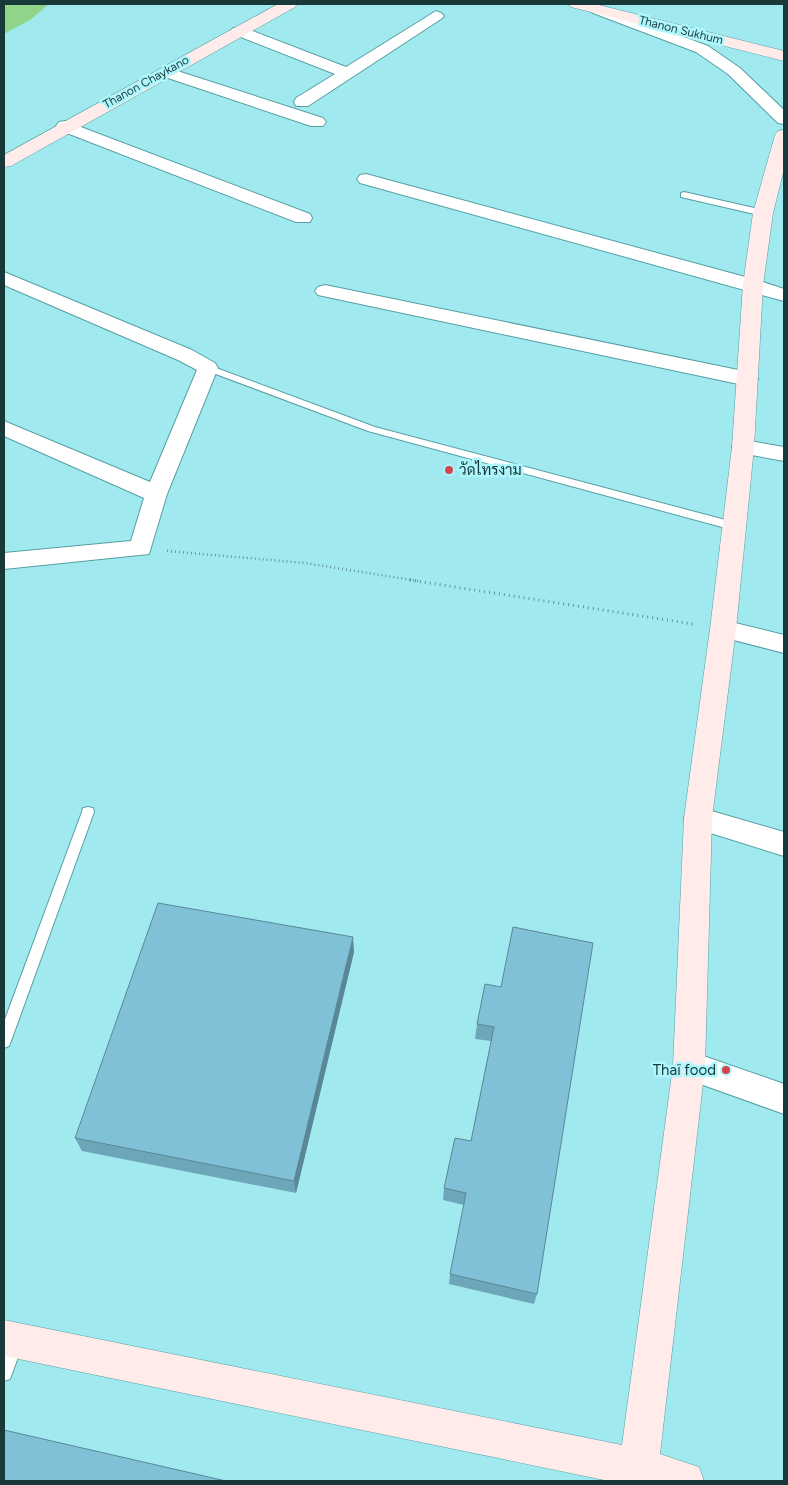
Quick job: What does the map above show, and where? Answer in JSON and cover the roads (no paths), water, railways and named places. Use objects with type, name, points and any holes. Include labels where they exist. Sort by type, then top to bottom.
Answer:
[{"type":"street","name":"Thanon Chaykano","points":[[4,162],[65,126],[289,4]]},
{"type":"street","name":"Thanon Sukhum","points":[[577,4],[784,56]]},
{"type":"street","points":[[598,10],[702,49],[734,71],[784,119]]},
{"type":"street","points":[[302,102],[436,16]]},
{"type":"street","points":[[239,31],[347,73]]},
{"type":"street","points":[[165,72],[317,122]]},
{"type":"street","points":[[65,126],[303,218]]},
{"type":"street","points":[[638,1475],[689,1066],[698,818],[723,629],[743,447],[754,285],[763,214],[784,135]]},
{"type":"street","points":[[366,178],[754,285],[784,296]]},
{"type":"street","points":[[4,278],[185,354],[208,368],[156,494],[141,548],[4,561]]},
{"type":"street","points":[[325,291],[748,379]]},
{"type":"street","points":[[4,428],[156,494]]},
{"type":"street","points":[[743,447],[784,454]]},
{"type":"street","points":[[723,629],[784,644]]},
{"type":"street","points":[[698,818],[784,844]]},
{"type":"street","points":[[689,1066],[784,1100]]},
{"type":"street","points":[[8,1351],[638,1475],[685,1481]]},
{"type":"lane","points":[[684,195],[763,214]]},
{"type":"lane","points":[[208,368],[372,429],[733,526]]},
{"type":"lane","points":[[4,1041],[88,812]]},
{"type":"place","name":"วัดไทรงาม","points":[[449,470]]},
{"type":"place","name":"Thaï food","points":[[726,1070]]}]
